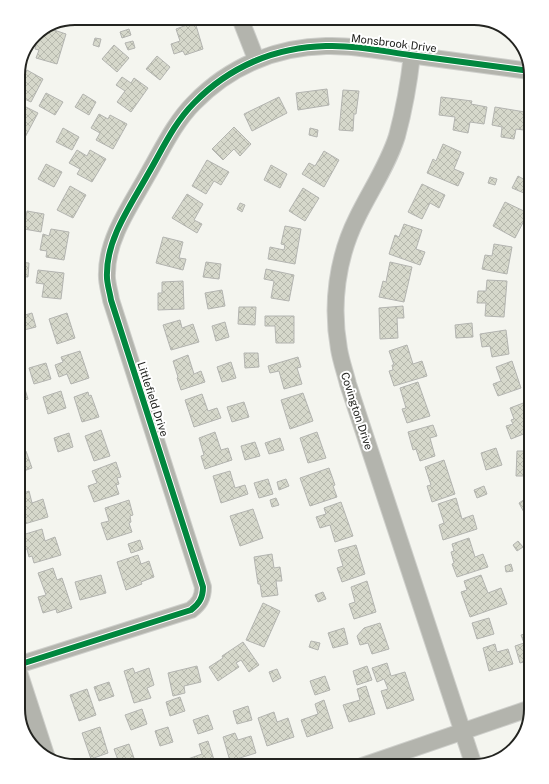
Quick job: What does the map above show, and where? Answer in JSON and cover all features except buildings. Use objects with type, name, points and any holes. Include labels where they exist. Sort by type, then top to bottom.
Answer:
[{"type":"street","points":[[243,25],[256,59]]},
{"type":"street","name":"Monsbrook Drive","points":[[256,59],[286,50],[341,46],[524,70]]},
{"type":"street","name":"Covington Drive","points":[[412,55],[409,84],[397,137],[388,158],[356,218],[341,259],[335,309],[336,331],[339,350],[348,384],[472,759]]},
{"type":"street","name":"Littlefield Drive","points":[[25,663],[191,610],[197,606],[204,594],[111,300],[106,276],[107,262],[110,248],[124,219],[178,123],[194,103],[216,83],[256,59]]},
{"type":"street","points":[[25,690],[44,748]]},
{"type":"street","points":[[383,759],[524,710]]},
{"type":"cycle path","points":[[25,663],[191,610],[198,603],[203,591],[203,587],[111,300],[107,276],[108,260],[115,234],[180,119],[208,90],[238,69],[271,55],[307,47],[358,47],[524,70]]}]
